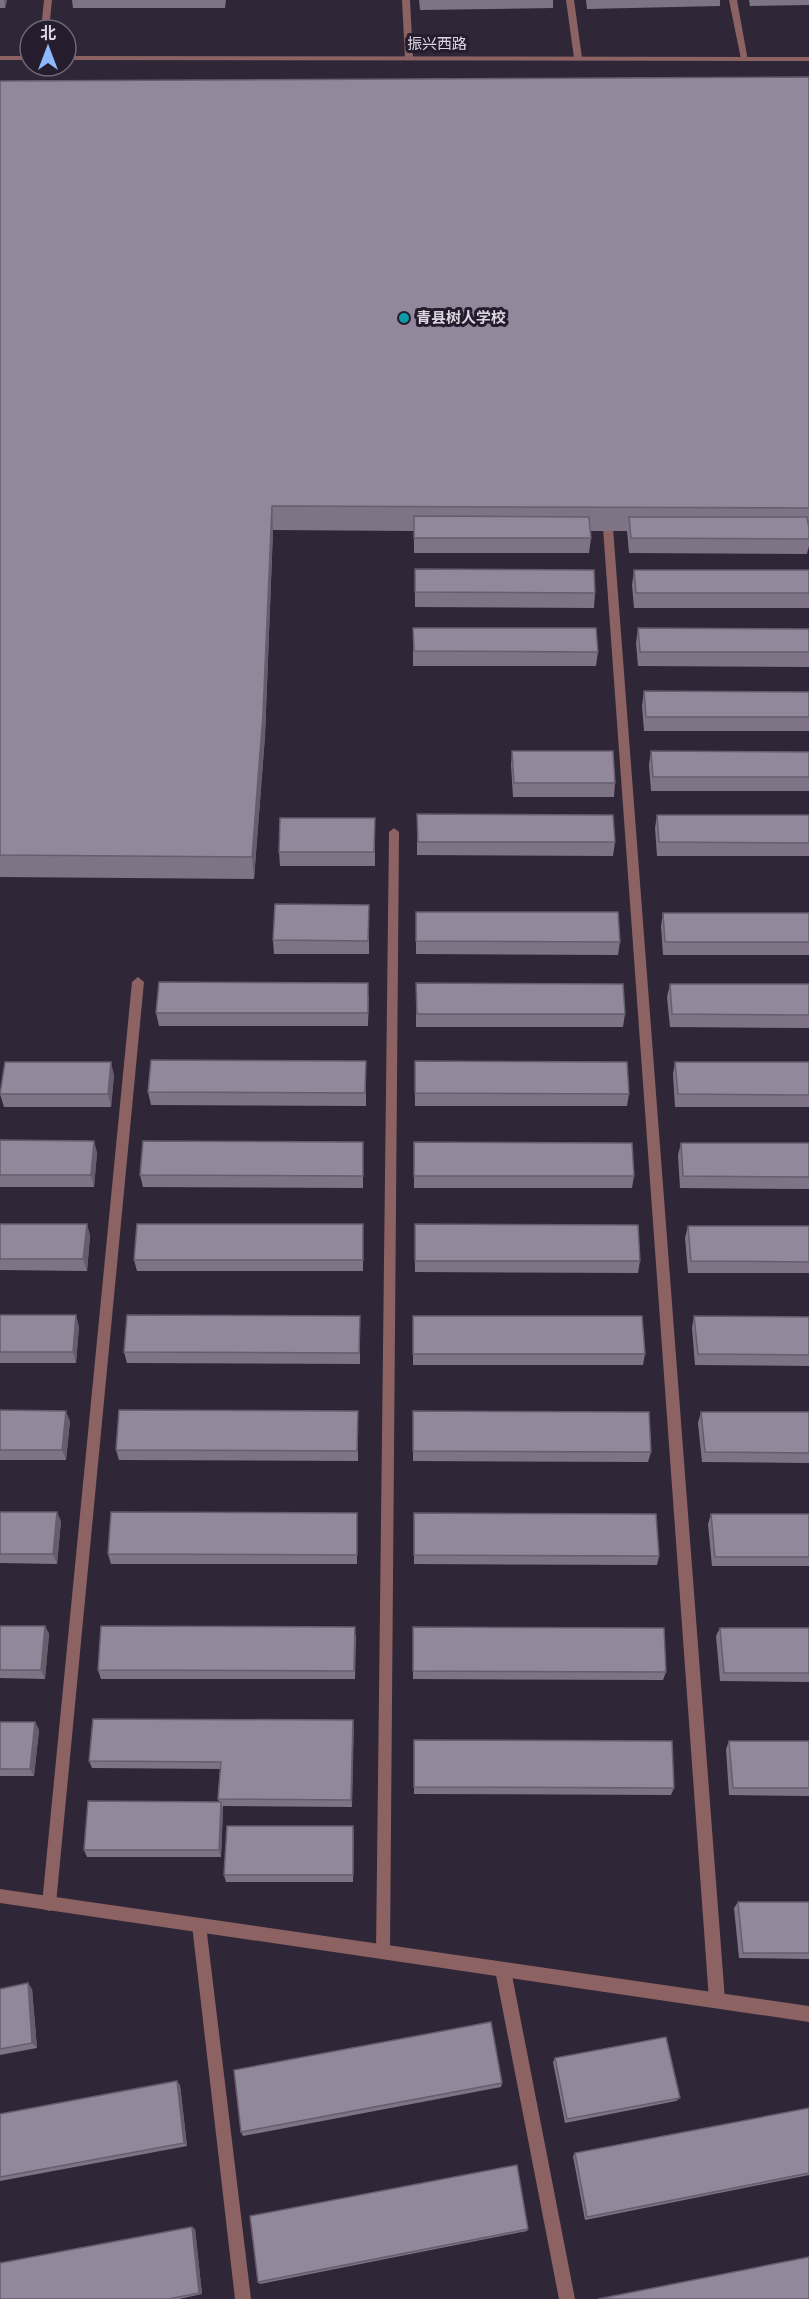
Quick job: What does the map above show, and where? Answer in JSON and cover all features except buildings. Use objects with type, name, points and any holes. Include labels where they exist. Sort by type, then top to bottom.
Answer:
[{"type":"street","points":[[46,18],[48,0]]},
{"type":"street","points":[[406,0],[410,58]]},
{"type":"street","points":[[570,0],[578,58]]},
{"type":"street","points":[[733,0],[745,59]]},
{"type":"street","points":[[0,58],[18,58]]},
{"type":"street","name":"振兴西路","points":[[78,58],[809,59]]},
{"type":"street","points":[[608,528],[717,2000]]},
{"type":"street","points":[[383,1952],[394,832]]},
{"type":"street","points":[[49,1904],[138,982]]},
{"type":"street","points":[[0,1896],[809,2014]]},
{"type":"street","points":[[199,1925],[243,2299]]},
{"type":"street","points":[[503,1970],[567,2299]]},
{"type":"place","name":"青县树人学校","points":[[404,318]]}]
